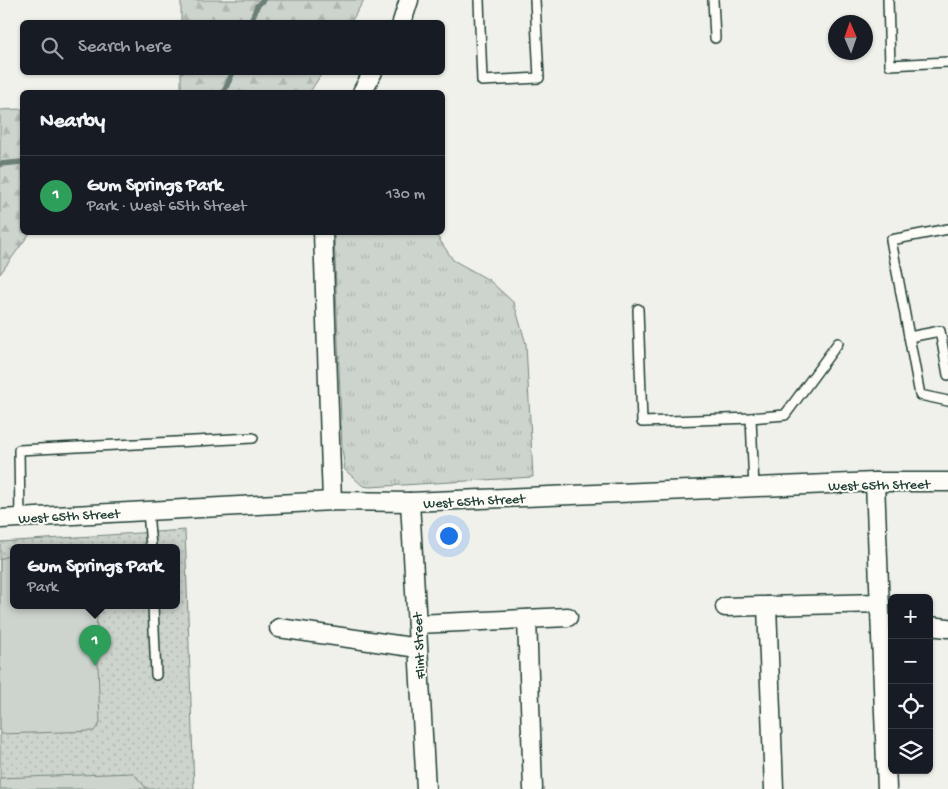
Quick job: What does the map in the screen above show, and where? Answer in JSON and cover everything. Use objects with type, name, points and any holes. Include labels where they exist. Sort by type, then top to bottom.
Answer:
[{"type":"street","points":[[403,20],[409,0]]},
{"type":"street","points":[[363,90],[371,75]]},
{"type":"street","points":[[323,235],[332,501]]},
{"type":"street","points":[[875,482],[884,615],[887,789]]},
{"type":"street","name":"West 65th Street","points":[[0,519],[332,501],[410,502],[875,482],[948,482]]},
{"type":"street","name":"Flint Street","points":[[410,502],[426,789]]},
{"type":"street","points":[[725,607],[767,606],[884,615]]},
{"type":"street","points":[[767,606],[774,789]]},
{"type":"street","points":[[417,624],[568,617]]},
{"type":"street","points":[[527,619],[533,789]]},
{"type":"street","points":[[933,626],[948,628]]},
{"type":"street","points":[[278,628],[418,648]]},
{"type":"lane","points":[[479,0],[482,81],[539,78],[535,0]]},
{"type":"lane","points":[[713,0],[715,38]]},
{"type":"lane","points":[[888,0],[890,65],[948,62]]},
{"type":"lane","points":[[948,229],[891,240],[920,395],[948,401]]},
{"type":"lane","points":[[638,309],[642,422],[785,415],[838,342]]},
{"type":"lane","points":[[909,337],[940,331],[948,375]]},
{"type":"lane","points":[[750,418],[754,488]]},
{"type":"lane","points":[[20,518],[19,450],[254,438]]},
{"type":"lane","points":[[148,511],[151,544]]},
{"type":"lane","points":[[153,609],[156,676]]},
{"type":"green space","points":[[181,0],[364,0],[352,20],[181,20]]},
{"type":"green space","points":[[181,75],[321,75],[311,90],[181,90]]},
{"type":"green space","points":[[20,109],[20,235],[29,235],[0,274],[0,110]]},
{"type":"green space","points":[[334,235],[436,235],[453,260],[489,280],[514,303],[526,344],[533,477],[363,486],[345,470],[342,448]]},
{"type":"green space","points":[[185,530],[194,789],[0,789],[0,542]]},
{"type":"green space","points":[[10,555],[10,609],[96,609],[100,723],[94,731],[0,734],[0,559]]},
{"type":"green space","points":[[133,773],[147,789],[0,789],[0,778]]},
{"type":"waterway","points":[[252,20],[257,6],[263,0]]},
{"type":"waterway","points":[[225,90],[232,75]]},
{"type":"waterway","points":[[0,164],[20,162]]},
{"type":"place","name":"Gum Springs Park","points":[[95,666]]}]
